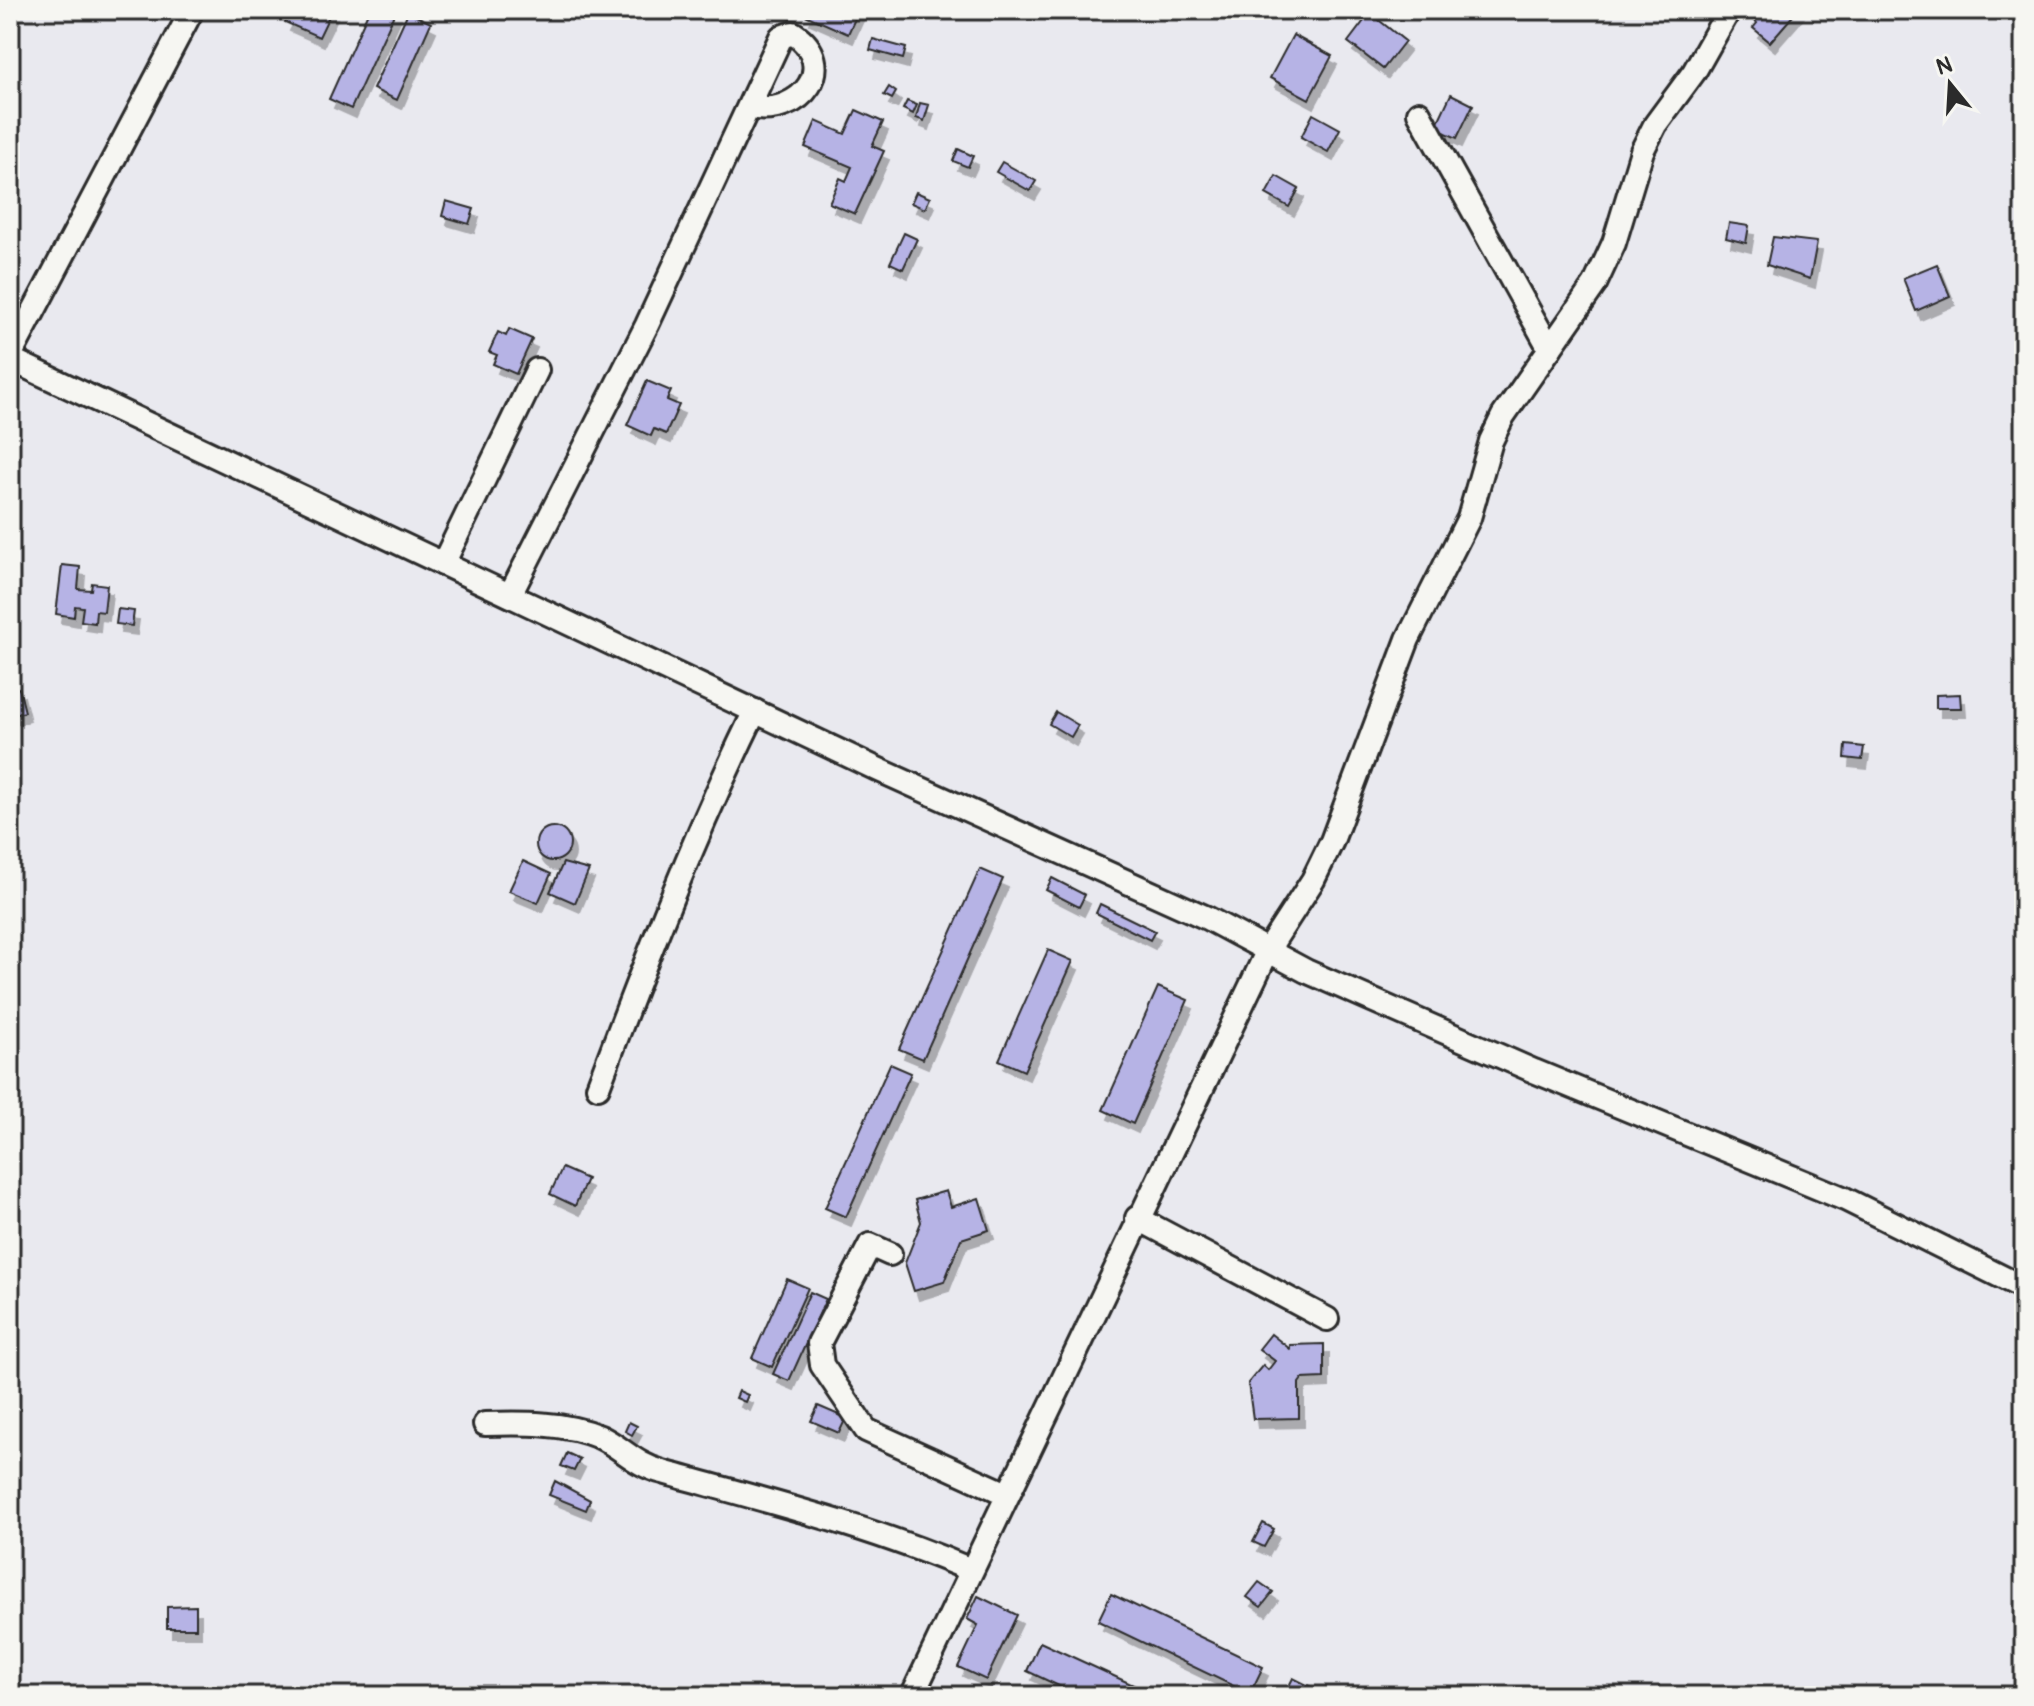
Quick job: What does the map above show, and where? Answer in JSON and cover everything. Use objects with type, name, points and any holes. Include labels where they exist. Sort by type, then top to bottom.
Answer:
[{"type":"street","points":[[192,10],[10,358],[755,711],[1269,948],[1306,971],[1534,1071],[1845,1199],[2024,1288]]},
{"type":"street","points":[[912,1696],[1137,1218],[1269,948],[1313,880],[1332,841],[1408,639],[1469,518],[1491,441],[1503,416],[1595,284],[1614,243],[1642,151],[1655,125],[1694,72],[1729,10]]},
{"type":"street","points":[[510,595],[647,325],[749,107]]},
{"type":"street","points":[[1419,113],[1550,349]]},
{"type":"street","points":[[443,564],[537,370]]},
{"type":"street","points":[[598,1087],[650,947],[703,820],[755,711]]},
{"type":"street","points":[[1137,1218],[1327,1319]]},
{"type":"street","points":[[890,1254],[870,1245],[819,1343],[822,1365],[866,1430],[1007,1494]]},
{"type":"street","points":[[485,1424],[564,1427],[601,1438],[636,1463],[907,1543],[971,1570]]},
{"type":"building","points":[[291,10],[332,10],[319,37],[285,22]]},
{"type":"building","points":[[369,10],[396,10],[351,109],[329,99]]},
{"type":"building","points":[[807,10],[859,10],[848,34],[805,15]]},
{"type":"building","points":[[1768,10],[1798,10],[1770,42],[1753,28],[1757,23],[1755,21]]},
{"type":"building","points":[[408,12],[431,23],[397,100],[373,89]]},
{"type":"building","points":[[1370,13],[1405,41],[1383,69],[1348,42]]},
{"type":"building","points":[[1293,35],[1332,56],[1309,99],[1270,78]]},
{"type":"building","points":[[873,39],[906,48],[903,59],[870,50]]},
{"type":"building","points":[[889,87],[896,92],[892,99],[884,95]]},
{"type":"building","points":[[1451,94],[1473,105],[1457,138],[1435,128]]},
{"type":"building","points":[[907,101],[917,105],[913,114],[903,109]]},
{"type":"building","points":[[920,103],[929,105],[924,121],[916,118]]},
{"type":"building","points":[[856,110],[883,122],[872,146],[884,151],[855,214],[829,203],[840,178],[846,181],[852,167],[805,147],[816,121],[845,134]]},
{"type":"building","points":[[1313,114],[1340,129],[1328,152],[1301,137]]},
{"type":"building","points":[[958,149],[973,156],[968,167],[953,161]]},
{"type":"building","points":[[1002,162],[1036,181],[1030,191],[996,172]]},
{"type":"building","points":[[1276,176],[1299,189],[1289,207],[1266,194]]},
{"type":"building","points":[[916,192],[930,198],[925,209],[911,203]]},
{"type":"building","points":[[446,201],[474,209],[469,224],[442,216]]},
{"type":"building","points":[[1729,223],[1749,226],[1746,243],[1726,238]]},
{"type":"building","points":[[904,233],[917,239],[903,269],[890,263]]},
{"type":"building","points":[[1773,237],[1817,242],[1810,279],[1767,265]]},
{"type":"building","points":[[1937,264],[1950,296],[1916,311],[1903,278]]},
{"type":"building","points":[[509,329],[532,339],[516,374],[493,364],[497,355],[489,352],[498,332],[506,336]]},
{"type":"building","points":[[647,381],[671,391],[667,400],[679,405],[666,434],[654,429],[651,436],[627,425]]},
{"type":"building","points":[[62,565],[80,567],[78,589],[91,590],[92,583],[107,585],[104,612],[96,611],[95,623],[81,621],[83,607],[75,606],[74,617],[56,614]]},
{"type":"building","points":[[118,609],[134,611],[132,626],[116,624]]},
{"type":"building","points":[[19,688],[25,712],[10,716],[10,691]]},
{"type":"building","points":[[1960,694],[1961,708],[1936,708],[1936,695]]},
{"type":"building","points":[[1056,712],[1078,725],[1071,737],[1049,724]]},
{"type":"building","points":[[1846,745],[1864,747],[1862,760],[1845,758]]},
{"type":"building","points":[[553,827],[565,832],[570,844],[565,856],[553,861],[541,856],[536,844],[541,832]]},
{"type":"building","points":[[523,861],[551,874],[538,903],[509,891]]},
{"type":"building","points":[[563,863],[589,870],[575,903],[550,892]]},
{"type":"building","points":[[980,869],[1003,879],[923,1059],[899,1049]]},
{"type":"building","points":[[1052,878],[1085,895],[1079,907],[1046,890]]},
{"type":"building","points":[[1100,904],[1155,931],[1150,940],[1096,913]]},
{"type":"building","points":[[1048,950],[1073,961],[1024,1071],[999,1060]]},
{"type":"building","points":[[1158,987],[1188,1000],[1133,1124],[1103,1110]]},
{"type":"building","points":[[890,1064],[911,1073],[846,1217],[825,1208]]},
{"type":"building","points":[[562,1168],[587,1179],[575,1206],[550,1194]]},
{"type":"building","points":[[946,1191],[951,1207],[979,1198],[989,1230],[961,1239],[944,1282],[914,1291],[905,1263],[921,1222],[915,1200]]},
{"type":"building","points":[[787,1279],[808,1288],[772,1367],[752,1358]]},
{"type":"building","points":[[810,1292],[826,1299],[789,1381],[773,1374]]},
{"type":"building","points":[[1271,1334],[1290,1349],[1290,1345],[1324,1344],[1324,1378],[1302,1379],[1299,1383],[1299,1418],[1253,1419],[1248,1383],[1263,1365],[1268,1370],[1275,1361],[1259,1349]]},
{"type":"building","points":[[739,1391],[748,1395],[745,1402],[736,1398]]},
{"type":"building","points":[[818,1406],[846,1418],[839,1433],[811,1421]]},
{"type":"building","points":[[629,1422],[637,1426],[632,1435],[625,1431]]},
{"type":"building","points":[[567,1453],[580,1459],[574,1471],[561,1466]]},
{"type":"building","points":[[555,1481],[590,1500],[586,1510],[549,1495]]},
{"type":"building","points":[[1263,1523],[1274,1529],[1264,1547],[1253,1542]]},
{"type":"building","points":[[1259,1582],[1273,1592],[1261,1607],[1247,1597]]},
{"type":"building","points":[[1111,1594],[1263,1667],[1250,1694],[1098,1621]]},
{"type":"building","points":[[978,1596],[1017,1615],[986,1680],[958,1667],[978,1625],[967,1619]]},
{"type":"building","points":[[196,1606],[196,1628],[167,1628],[167,1607]]},
{"type":"building","points":[[1040,1642],[1157,1696],[1080,1696],[1027,1671]]},
{"type":"building","points":[[1293,1678],[1329,1696],[1284,1696]]}]
